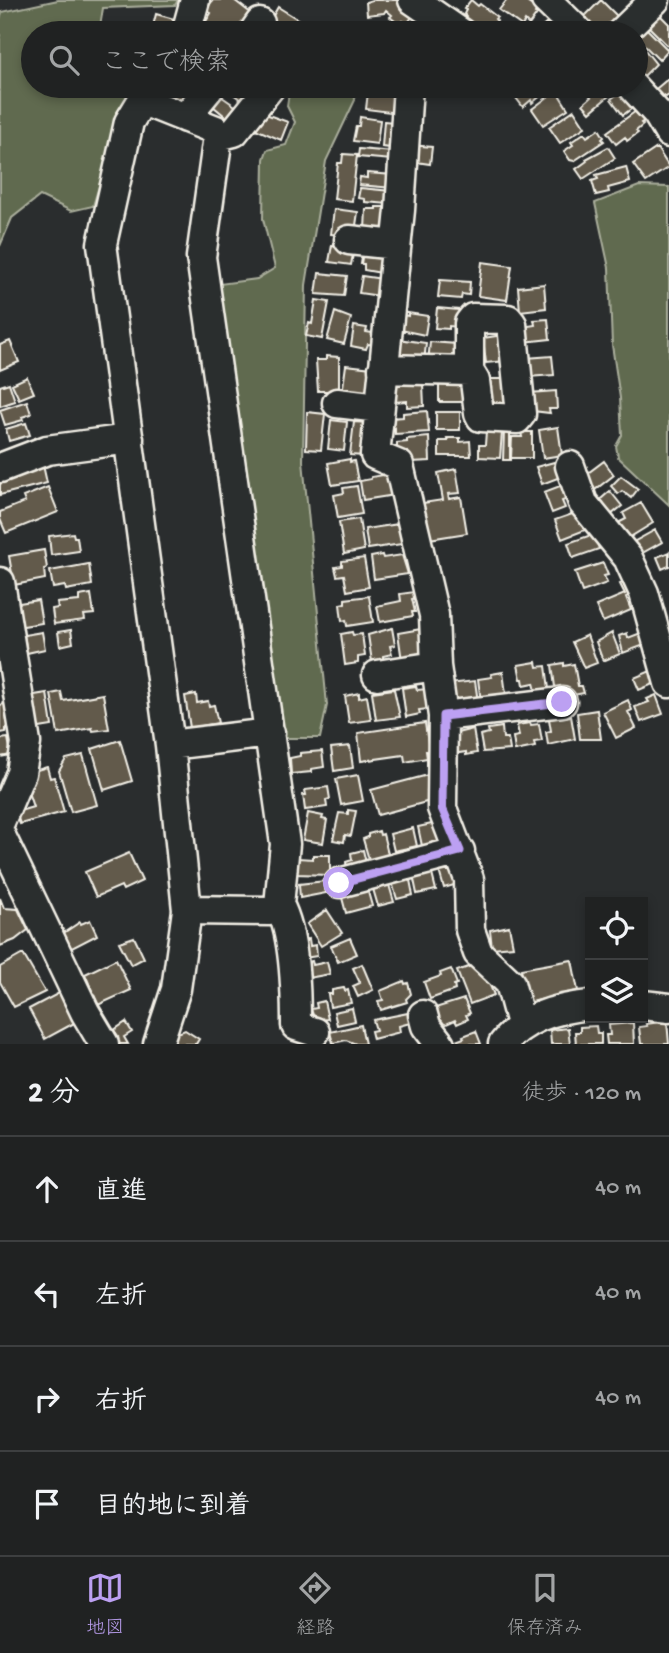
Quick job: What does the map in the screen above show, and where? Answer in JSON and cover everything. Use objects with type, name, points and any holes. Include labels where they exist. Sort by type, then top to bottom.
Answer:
[{"type":"street","points":[[189,21],[195,0]]},
{"type":"street","points":[[414,0],[444,9],[452,21]]},
{"type":"street","points":[[546,0],[568,21]]},
{"type":"street","points":[[633,21],[655,0]]},
{"type":"street","points":[[144,98],[129,122],[102,244],[170,745],[187,911],[176,989],[158,1044]]},
{"type":"street","points":[[153,98],[185,118],[216,130],[218,136],[201,257],[270,733],[288,783],[279,905],[286,917],[296,993],[296,1026],[315,1032]]},
{"type":"street","points":[[185,118],[201,98]]},
{"type":"street","points":[[218,136],[234,132],[261,98]]},
{"type":"street","points":[[407,98],[400,210],[374,455],[399,465],[418,543],[434,615],[436,666],[443,716],[442,808],[469,879],[470,930],[478,953],[510,983],[512,1034]]},
{"type":"street","points":[[645,98],[665,117]]},
{"type":"street","points":[[349,240],[396,246]]},
{"type":"street","points":[[383,369],[469,371]]},
{"type":"street","points":[[337,403],[379,408]]},
{"type":"street","points":[[0,468],[47,450],[129,439]]},
{"type":"street","points":[[570,466],[583,503],[628,558],[644,593],[669,682]]},
{"type":"street","points":[[0,822],[21,772],[26,743],[1,598]]},
{"type":"street","points":[[377,675],[436,666]]},
{"type":"street","points":[[443,716],[516,698],[562,702]]},
{"type":"street","points":[[170,745],[270,733]]},
{"type":"street","points":[[0,834],[85,1012],[104,1044]]},
{"type":"street","points":[[339,883],[460,851]]},
{"type":"street","points":[[187,911],[270,911],[279,905]]},
{"type":"street","points":[[648,1006],[669,1008]]},
{"type":"street","points":[[512,1034],[540,1016],[585,1007]]},
{"type":"street","points":[[424,1015],[426,1026],[440,1044]]},
{"type":"green space","points":[[58,0],[178,0],[175,5],[103,8],[101,21],[21,21],[21,98],[127,98],[93,206],[71,211],[40,196],[12,218],[0,246],[0,19],[2,12]]},
{"type":"green space","points":[[288,98],[355,98],[326,161],[306,285],[303,461],[327,705],[320,738],[279,738],[219,284],[257,279],[275,268],[263,219],[264,159],[267,150],[286,145],[295,122],[287,106]]},
{"type":"green space","points":[[639,186],[669,187],[669,505],[618,457],[616,446],[622,435],[612,345],[609,268],[595,203]]},
{"type":"building","points":[[213,0],[234,0],[252,14],[246,21],[206,21],[211,13],[206,10]]},
{"type":"building","points":[[396,0],[414,14],[409,21],[395,21],[386,10],[384,13],[367,15],[366,2]]},
{"type":"building","points":[[471,0],[497,17],[497,21],[464,21],[464,9]]},
{"type":"building","points":[[507,0],[528,0],[528,3],[537,9],[537,14],[532,21],[515,21],[499,10]]},
{"type":"building","points":[[601,0],[619,18],[616,21],[582,19]]},
{"type":"building","points":[[278,7],[299,20],[298,21],[270,21]]},
{"type":"building","points":[[657,12],[669,24],[669,47],[648,26],[647,21]]},
{"type":"building","points":[[156,14],[174,19],[174,21],[154,21]]},
{"type":"building","points":[[648,30],[668,50],[659,60],[648,49]]},
{"type":"building","points":[[648,54],[656,64],[648,72]]},
{"type":"building","points":[[669,78],[669,95],[658,100],[651,93]]},
{"type":"building","points":[[211,98],[224,98],[238,108],[230,120],[208,102]]},
{"type":"building","points":[[367,98],[401,98],[398,113],[366,109]]},
{"type":"building","points":[[516,98],[538,98],[532,103],[531,100],[523,107]]},
{"type":"building","points":[[546,98],[561,98],[568,109],[543,125],[532,109]]},
{"type":"building","points":[[590,98],[607,98],[590,112],[583,104]]},
{"type":"building","points":[[629,98],[635,106],[623,115],[611,99]]},
{"type":"building","points":[[574,110],[585,127],[560,143],[549,127]]},
{"type":"building","points":[[636,111],[644,121],[641,123],[643,125],[636,131],[638,133],[627,141],[625,137],[616,144],[607,132]]},
{"type":"building","points":[[260,112],[288,122],[281,140],[253,128]]},
{"type":"building","points":[[360,117],[380,120],[377,144],[353,141]]},
{"type":"building","points":[[384,121],[402,123],[400,149],[382,147]]},
{"type":"building","points":[[599,129],[604,141],[574,161],[570,160],[564,151],[573,145],[571,142],[584,133],[587,137]]},
{"type":"building","points":[[410,145],[432,147],[430,164],[409,161]]},
{"type":"building","points":[[608,147],[615,158],[583,179],[576,169],[587,161],[586,159]]},
{"type":"building","points":[[657,148],[669,167],[646,182],[633,164]]},
{"type":"building","points":[[359,149],[393,152],[392,160],[358,157]]},
{"type":"building","points":[[343,154],[357,155],[352,201],[334,199],[338,163],[342,163]]},
{"type":"building","points":[[626,167],[630,182],[608,188],[609,192],[596,195],[592,181],[598,179],[596,175]]},
{"type":"building","points":[[367,173],[394,175],[393,188],[359,185],[360,177],[367,178]]},
{"type":"building","points":[[360,188],[391,191],[389,204],[365,202],[365,199],[358,198]]},
{"type":"building","points":[[392,207],[391,231],[365,230],[366,209]]},
{"type":"building","points":[[334,209],[358,212],[355,232],[331,234]]},
{"type":"building","points":[[332,245],[354,249],[351,265],[329,262]]},
{"type":"building","points":[[363,251],[390,258],[387,274],[364,270],[364,264],[361,264]]},
{"type":"building","points":[[482,262],[512,266],[507,300],[478,296]]},
{"type":"building","points":[[319,273],[347,276],[344,296],[316,294]]},
{"type":"building","points":[[362,276],[383,279],[380,296],[359,293]]},
{"type":"building","points":[[440,280],[470,282],[469,295],[462,294],[461,299],[438,297]]},
{"type":"building","points":[[544,284],[546,308],[520,311],[518,287]]},
{"type":"building","points":[[316,300],[329,302],[322,339],[306,336],[309,323],[312,324]]},
{"type":"building","points":[[437,308],[459,310],[458,327],[435,328]]},
{"type":"building","points":[[335,312],[351,318],[344,344],[327,340]]},
{"type":"building","points":[[408,313],[428,316],[425,335],[396,329],[399,314],[408,316]]},
{"type":"building","points":[[548,319],[550,339],[524,342],[522,327],[535,325],[534,320]]},
{"type":"building","points":[[354,326],[379,334],[377,345],[368,344],[366,349],[351,346]]},
{"type":"building","points":[[503,335],[506,361],[486,363],[483,338]]},
{"type":"building","points":[[398,339],[426,343],[424,363],[395,359]]},
{"type":"building","points":[[10,341],[19,362],[0,370],[0,345]]},
{"type":"building","points":[[430,342],[457,344],[456,356],[428,363]]},
{"type":"building","points":[[326,356],[339,357],[339,391],[318,391],[316,360],[326,360]]},
{"type":"building","points":[[552,356],[554,375],[528,377],[526,358]]},
{"type":"building","points":[[346,365],[372,368],[373,384],[368,384],[367,394],[342,394]]},
{"type":"building","points":[[27,377],[34,393],[19,399],[12,384]]},
{"type":"building","points":[[486,379],[507,379],[507,403],[491,402]]},
{"type":"building","points":[[439,380],[463,384],[463,402],[439,402]]},
{"type":"building","points":[[9,383],[15,401],[0,406],[0,386]]},
{"type":"building","points":[[423,384],[424,406],[407,407],[407,401],[393,402],[392,385]]},
{"type":"building","points":[[556,391],[557,409],[549,409],[550,413],[533,411],[529,393]]},
{"type":"building","points":[[27,401],[31,414],[22,417],[23,420],[5,425],[0,410]]},
{"type":"building","points":[[427,411],[429,432],[395,434],[395,428],[389,429],[391,418],[403,417],[403,413]]},
{"type":"building","points":[[307,412],[325,414],[321,450],[306,449]]},
{"type":"building","points":[[436,412],[460,412],[460,430],[436,430]]},
{"type":"building","points":[[331,420],[347,422],[344,451],[328,449]]},
{"type":"building","points":[[354,422],[368,423],[364,456],[350,455]]},
{"type":"building","points":[[26,423],[30,435],[9,441],[6,429]]},
{"type":"building","points":[[558,427],[562,455],[543,458],[539,430]]},
{"type":"building","points":[[486,431],[502,432],[500,458],[479,457],[479,445],[485,445]]},
{"type":"building","points":[[504,431],[510,431],[510,460],[503,460]]},
{"type":"building","points":[[521,432],[532,432],[532,458],[511,458],[512,437],[522,437]]},
{"type":"building","points":[[429,437],[430,461],[411,462],[394,448],[397,448],[397,443],[407,442],[407,439]]},
{"type":"building","points":[[447,438],[460,438],[460,442],[470,441],[471,456],[439,456],[439,441],[448,441]]},
{"type":"building","points":[[350,459],[350,462],[354,461],[358,481],[332,485],[328,463]]},
{"type":"building","points":[[604,461],[614,475],[591,493],[580,479]]},
{"type":"building","points":[[554,462],[555,465],[558,464],[563,476],[542,484],[536,467]]},
{"type":"building","points":[[43,465],[47,483],[0,495],[0,482]]},
{"type":"building","points":[[456,469],[460,493],[448,494],[449,499],[461,497],[467,533],[429,539],[423,503],[443,500],[438,473]]},
{"type":"building","points":[[389,474],[395,495],[363,500],[360,481]]},
{"type":"building","points":[[621,476],[638,489],[631,498],[622,491],[618,494],[611,486]]},
{"type":"building","points":[[568,483],[573,497],[562,501],[565,508],[552,513],[544,492]]},
{"type":"building","points":[[357,486],[362,514],[338,518],[334,495],[344,493],[343,488]]},
{"type":"building","points":[[48,487],[58,512],[6,533],[0,512],[25,502],[23,497]]},
{"type":"building","points":[[610,491],[622,506],[606,519],[598,508],[604,503],[601,499]]},
{"type":"building","points":[[641,503],[653,523],[627,539],[618,523],[626,519],[623,513]]},
{"type":"building","points":[[581,511],[590,528],[562,539],[555,520]]},
{"type":"building","points":[[359,519],[364,550],[344,554],[339,522]]},
{"type":"building","points":[[399,524],[402,544],[368,549],[365,529]]},
{"type":"building","points":[[655,530],[662,542],[637,556],[630,544]]},
{"type":"building","points":[[73,533],[74,537],[77,537],[79,551],[51,555],[49,536]]},
{"type":"building","points":[[594,534],[599,549],[573,558],[568,543]]},
{"type":"building","points":[[44,550],[47,568],[44,569],[45,579],[14,585],[9,556]]},
{"type":"building","points":[[669,552],[669,566],[662,569],[657,557]]},
{"type":"building","points":[[382,555],[383,558],[402,555],[408,574],[374,579],[371,557]]},
{"type":"building","points":[[364,558],[369,587],[347,591],[344,575],[337,576],[335,567],[342,566],[342,561]]},
{"type":"building","points":[[603,563],[608,575],[604,576],[607,583],[582,592],[575,572]]},
{"type":"building","points":[[89,564],[92,585],[66,590],[65,586],[53,588],[50,571]]},
{"type":"building","points":[[631,580],[636,593],[626,597],[631,610],[603,622],[596,606],[625,594],[620,584]]},
{"type":"building","points":[[414,592],[416,598],[412,599],[415,612],[412,612],[413,616],[380,622],[377,606],[401,601],[400,594]]},
{"type":"building","points":[[91,594],[94,614],[84,615],[85,620],[54,624],[52,609],[58,608],[57,603],[79,601],[79,596]]},
{"type":"building","points":[[369,596],[373,622],[347,626],[346,620],[342,621],[340,604],[345,603],[345,599]]},
{"type":"building","points":[[38,600],[42,623],[17,627],[13,604]]},
{"type":"building","points":[[392,628],[395,645],[390,646],[392,654],[383,656],[383,660],[372,662],[368,635]]},
{"type":"building","points":[[421,629],[423,653],[415,654],[416,659],[402,661],[398,633]]},
{"type":"building","points":[[71,630],[73,643],[60,646],[58,632]]},
{"type":"building","points":[[646,631],[650,643],[623,653],[619,636],[627,633],[628,638]]},
{"type":"building","points":[[42,632],[45,649],[27,653],[24,635]]},
{"type":"building","points":[[352,632],[353,635],[362,634],[365,656],[358,657],[358,663],[345,665],[341,634]]},
{"type":"building","points":[[612,633],[620,654],[603,661],[596,642]]},
{"type":"building","points":[[587,635],[597,663],[584,668],[572,642]]},
{"type":"building","points":[[536,662],[537,667],[546,666],[549,689],[536,691],[534,683],[524,685],[521,679],[518,665]]},
{"type":"building","points":[[564,663],[564,666],[574,664],[578,686],[582,686],[584,693],[568,696],[561,691],[560,686],[555,687],[552,665]]},
{"type":"building","points":[[653,670],[658,682],[639,690],[634,678]]},
{"type":"building","points":[[503,672],[506,694],[500,694],[500,699],[481,702],[478,679]]},
{"type":"building","points":[[475,681],[478,702],[453,705],[448,684]]},
{"type":"building","points":[[416,686],[417,690],[428,689],[428,709],[419,710],[420,714],[406,717],[402,688]]},
{"type":"building","points":[[394,689],[400,717],[376,720],[372,692]]},
{"type":"building","points":[[61,692],[63,701],[103,694],[109,729],[93,731],[92,728],[58,734],[51,694]]},
{"type":"building","points":[[47,693],[52,726],[33,729],[28,696]]},
{"type":"building","points":[[359,693],[359,698],[367,696],[371,720],[349,723],[345,696]]},
{"type":"building","points":[[196,694],[197,703],[208,701],[209,706],[214,705],[218,723],[190,728],[185,696]]},
{"type":"building","points":[[656,695],[663,714],[641,722],[635,707],[649,702],[647,699]]},
{"type":"building","points":[[628,700],[632,710],[628,712],[636,728],[616,738],[603,712]]},
{"type":"building","points":[[8,703],[12,726],[6,728],[6,732],[0,733],[0,705]]},
{"type":"building","points":[[597,710],[601,739],[580,739],[577,713]]},
{"type":"building","points":[[571,716],[575,739],[548,745],[546,732],[551,731],[549,719]]},
{"type":"building","points":[[425,723],[429,751],[426,751],[427,758],[405,762],[404,755],[361,761],[358,733]]},
{"type":"building","points":[[539,724],[542,741],[534,742],[535,747],[515,751],[513,737],[519,736],[517,725]]},
{"type":"building","points":[[502,727],[503,738],[508,738],[510,750],[483,752],[480,735],[489,733],[488,729]]},
{"type":"building","points":[[473,729],[477,753],[452,754],[449,735]]},
{"type":"building","points":[[8,738],[11,755],[0,757],[0,739]]},
{"type":"building","points":[[120,740],[132,781],[104,790],[92,749]]},
{"type":"building","points":[[350,746],[353,768],[334,771],[331,748]]},
{"type":"building","points":[[322,751],[324,767],[311,769],[311,772],[291,774],[290,758],[300,756],[300,753]]},
{"type":"building","points":[[83,755],[97,805],[71,812],[59,771],[66,759]]},
{"type":"building","points":[[47,767],[50,778],[54,777],[64,812],[20,824],[16,812],[33,807],[25,783],[27,773]]},
{"type":"building","points":[[358,775],[363,801],[341,805],[336,779]]},
{"type":"building","points":[[428,775],[432,789],[427,791],[430,801],[378,815],[371,790]]},
{"type":"building","points":[[328,787],[330,799],[326,800],[327,807],[305,810],[305,790]]},
{"type":"building","points":[[348,810],[356,811],[351,836],[345,835],[344,842],[333,840],[339,813],[348,814]]},
{"type":"building","points":[[308,813],[323,816],[322,819],[327,820],[323,843],[303,840]]},
{"type":"building","points":[[441,822],[445,841],[422,846],[418,827]]},
{"type":"building","points":[[413,828],[417,846],[394,851],[390,834]]},
{"type":"building","points":[[379,831],[380,835],[383,834],[389,858],[370,863],[363,839],[368,837],[368,834]]},
{"type":"building","points":[[363,850],[366,863],[347,871],[346,862],[352,860],[351,853]]},
{"type":"building","points":[[129,853],[142,881],[123,890],[121,886],[96,897],[85,872]]},
{"type":"building","points":[[313,855],[330,855],[330,875],[295,874],[298,858],[313,859]]},
{"type":"building","points":[[448,861],[461,883],[444,888],[437,864]]},
{"type":"building","points":[[430,866],[436,890],[417,894],[412,870]]},
{"type":"building","points":[[409,875],[413,895],[397,899],[391,879]]},
{"type":"building","points":[[387,878],[394,902],[378,906],[371,882]]},
{"type":"building","points":[[325,881],[326,893],[300,898],[299,884]]},
{"type":"building","points":[[366,885],[372,906],[346,913],[340,890]]},
{"type":"building","points":[[0,898],[4,908],[18,909],[28,930],[15,940],[0,946]]},
{"type":"building","points":[[327,910],[342,933],[321,946],[307,924]]},
{"type":"building","points":[[90,920],[97,935],[70,949],[62,934],[80,922],[81,924]]},
{"type":"building","points":[[509,926],[513,946],[492,948],[490,930]]},
{"type":"building","points":[[305,933],[310,946],[316,945],[317,956],[298,959],[294,935]]},
{"type":"building","points":[[134,937],[144,958],[131,965],[119,942]]},
{"type":"building","points":[[350,938],[357,954],[338,962],[331,946]]},
{"type":"building","points":[[23,954],[45,992],[14,1007],[0,982],[0,967]]},
{"type":"building","points":[[116,959],[131,990],[98,1005],[85,974]]},
{"type":"building","points":[[572,960],[578,991],[527,1003],[521,969]]},
{"type":"building","points":[[312,961],[313,965],[327,962],[330,974],[308,978],[304,963]]},
{"type":"building","points":[[362,964],[373,990],[358,997],[353,986],[360,983],[353,968]]},
{"type":"building","points":[[477,964],[482,977],[486,976],[494,995],[470,1004],[457,971]]},
{"type":"building","points":[[451,969],[457,984],[454,985],[455,990],[430,999],[424,982]]},
{"type":"building","points":[[404,981],[405,984],[408,983],[411,994],[406,999],[407,1002],[381,1010],[378,1001],[383,1000],[380,991]]},
{"type":"building","points":[[344,988],[345,991],[348,990],[351,1003],[330,1007],[328,994],[332,994],[332,990]]},
{"type":"building","points":[[61,992],[78,1021],[45,1039],[29,1009]]},
{"type":"building","points":[[464,999],[470,1013],[466,1015],[468,1019],[457,1024],[455,1020],[442,1026],[432,1009]]},
{"type":"building","points":[[324,1001],[328,1019],[311,1022],[311,1009],[317,1008],[316,1003]]},
{"type":"building","points":[[352,1008],[355,1021],[337,1025],[334,1012]]},
{"type":"building","points":[[408,1013],[410,1023],[399,1026],[400,1032],[373,1039],[371,1031],[376,1030],[373,1020]]},
{"type":"building","points":[[667,1021],[669,1044],[641,1044],[639,1027]]},
{"type":"building","points":[[126,1022],[132,1032],[124,1037],[128,1044],[116,1044],[113,1039],[118,1036],[114,1030]]},
{"type":"building","points":[[633,1023],[634,1044],[607,1044],[609,1025]]},
{"type":"building","points":[[361,1025],[365,1044],[346,1040],[333,1043],[330,1032]]},
{"type":"building","points":[[596,1026],[597,1033],[601,1033],[601,1044],[576,1044],[575,1032],[580,1032],[580,1027]]},
{"type":"building","points":[[568,1028],[570,1044],[551,1044],[550,1030]]},
{"type":"building","points":[[185,1030],[199,1039],[196,1044],[166,1044],[168,1037]]},
{"type":"building","points":[[476,1031],[481,1044],[453,1044],[464,1038],[463,1036]]},
{"type":"route","points":[[339,883],[460,851],[442,808],[443,716],[562,702]]}]
